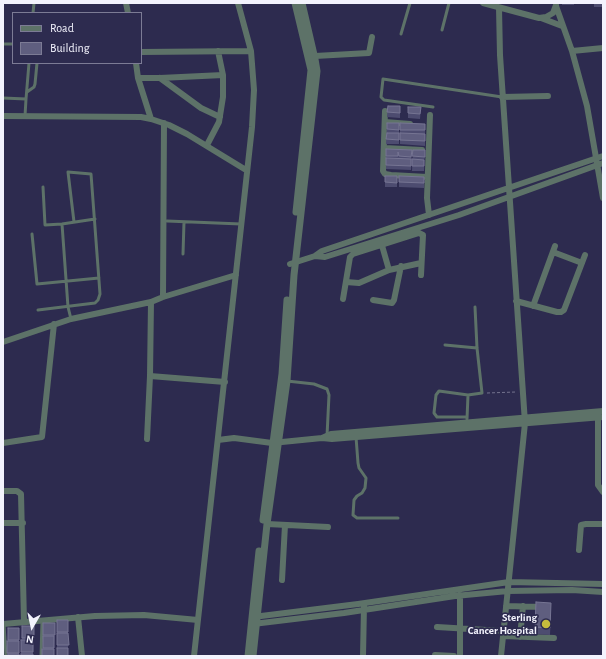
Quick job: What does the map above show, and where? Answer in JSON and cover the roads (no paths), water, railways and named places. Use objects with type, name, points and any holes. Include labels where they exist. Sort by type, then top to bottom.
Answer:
[{"type":"street","points":[[194,656],[225,382],[246,170],[252,127],[254,90],[251,51],[238,3]]},
{"type":"street","points":[[248,656],[267,524],[311,70],[295,3]]},
{"type":"street","points":[[253,656],[254,620],[275,443],[287,381],[293,263],[316,86],[317,71],[315,56],[302,3]]},
{"type":"street","points":[[483,3],[539,18],[562,26]]},
{"type":"street","points":[[539,18],[546,17],[553,13],[556,5]]},
{"type":"street","points":[[556,5],[562,26],[572,50],[587,106],[599,162],[603,198]]},
{"type":"street","points":[[499,8],[502,97],[525,420],[501,656]]},
{"type":"street","points":[[315,56],[369,53],[372,37]]},
{"type":"street","points":[[572,50],[603,48]]},
{"type":"street","points":[[207,145],[219,122],[223,97],[223,75],[218,51]]},
{"type":"street","points":[[142,52],[251,51]]},
{"type":"street","points":[[136,64],[138,78],[150,119]]},
{"type":"street","points":[[138,78],[223,75]]},
{"type":"street","points":[[160,78],[201,108],[220,117]]},
{"type":"street","points":[[502,97],[548,96]]},
{"type":"street","points":[[385,111],[385,148],[383,171],[385,174],[427,177]]},
{"type":"street","points":[[429,215],[427,177],[430,115]]},
{"type":"street","points":[[3,116],[141,117],[150,119],[164,123],[207,145],[246,170]]},
{"type":"street","points":[[385,122],[415,124]]},
{"type":"street","points":[[163,297],[164,123]]},
{"type":"street","points":[[422,125],[429,125]]},
{"type":"street","points":[[385,148],[428,150]]},
{"type":"street","points":[[343,299],[350,257],[353,254],[381,242],[459,215],[599,162],[603,156]]},
{"type":"street","points":[[293,263],[315,256],[322,251],[509,188],[599,162]]},
{"type":"street","points":[[378,232],[389,270]]},
{"type":"street","points":[[315,256],[325,257],[418,233],[423,235],[421,275]]},
{"type":"street","points":[[533,306],[554,249],[582,263]]},
{"type":"street","points":[[516,301],[561,312],[564,310],[585,256]]},
{"type":"street","points":[[346,282],[359,283],[401,266],[421,263]]},
{"type":"street","points":[[373,300],[392,303],[394,300],[401,266]]},
{"type":"street","points":[[3,342],[71,319],[151,302],[236,275]]},
{"type":"street","points":[[147,439],[151,302]]},
{"type":"street","points":[[3,443],[42,437],[54,324]]},
{"type":"street","points":[[150,376],[225,382]]},
{"type":"street","points":[[325,437],[332,440],[603,411]]},
{"type":"street","points":[[218,440],[234,438],[275,443],[325,437],[332,434],[467,420],[525,420],[601,417],[598,485],[603,492]]},
{"type":"street","points":[[3,491],[17,491],[21,494],[24,622]]},
{"type":"street","points":[[3,523],[22,523]]},
{"type":"street","points":[[267,524],[328,527]]},
{"type":"street","points":[[579,550],[581,525],[603,524]]},
{"type":"street","points":[[282,580],[285,525]]},
{"type":"street","points":[[254,620],[509,582],[603,584]]},
{"type":"street","points":[[254,620],[364,610],[460,595],[508,591],[572,590],[603,592]]},
{"type":"street","points":[[460,595],[460,656]]},
{"type":"street","points":[[363,656],[364,603]]},
{"type":"street","points":[[506,606],[549,607]]},
{"type":"street","points":[[520,637],[524,606]]},
{"type":"street","points":[[4,624],[95,616],[144,615],[198,620]]},
{"type":"street","points":[[78,617],[82,656]]},
{"type":"street","points":[[437,627],[520,637],[554,638]]},
{"type":"street","points":[[435,655],[454,656]]},
{"type":"lane","points":[[401,34],[410,3]]},
{"type":"lane","points":[[442,30],[449,3]]},
{"type":"lane","points":[[25,116],[29,64]]},
{"type":"lane","points":[[27,92],[36,84],[37,64]]},
{"type":"lane","points":[[433,107],[384,100],[381,97],[383,79],[502,97]]},
{"type":"lane","points":[[3,98],[26,99]]},
{"type":"lane","points":[[38,310],[95,303],[100,294],[91,174],[68,172],[74,222]]},
{"type":"lane","points":[[43,187],[45,225],[95,219]]},
{"type":"lane","points":[[168,221],[241,224]]},
{"type":"lane","points":[[183,254],[184,222]]},
{"type":"lane","points":[[62,224],[68,307],[71,319]]},
{"type":"lane","points":[[32,234],[37,284],[99,278]]},
{"type":"lane","points":[[468,395],[467,420],[437,417],[434,413],[436,395],[438,391],[468,395],[482,393],[477,348],[475,307]]},
{"type":"lane","points":[[445,345],[477,348]]},
{"type":"lane","points":[[287,381],[314,384],[327,389],[329,395],[325,437]]},
{"type":"lane","points":[[356,437],[359,468],[366,478],[365,488],[354,500],[353,515],[357,518],[398,518]]},
{"type":"lane","points":[[41,656],[42,621]]},
{"type":"lane","points":[[4,624],[6,656]]},
{"type":"place","name":"Sterling Cancer Hospital","points":[[546,624]]}]
